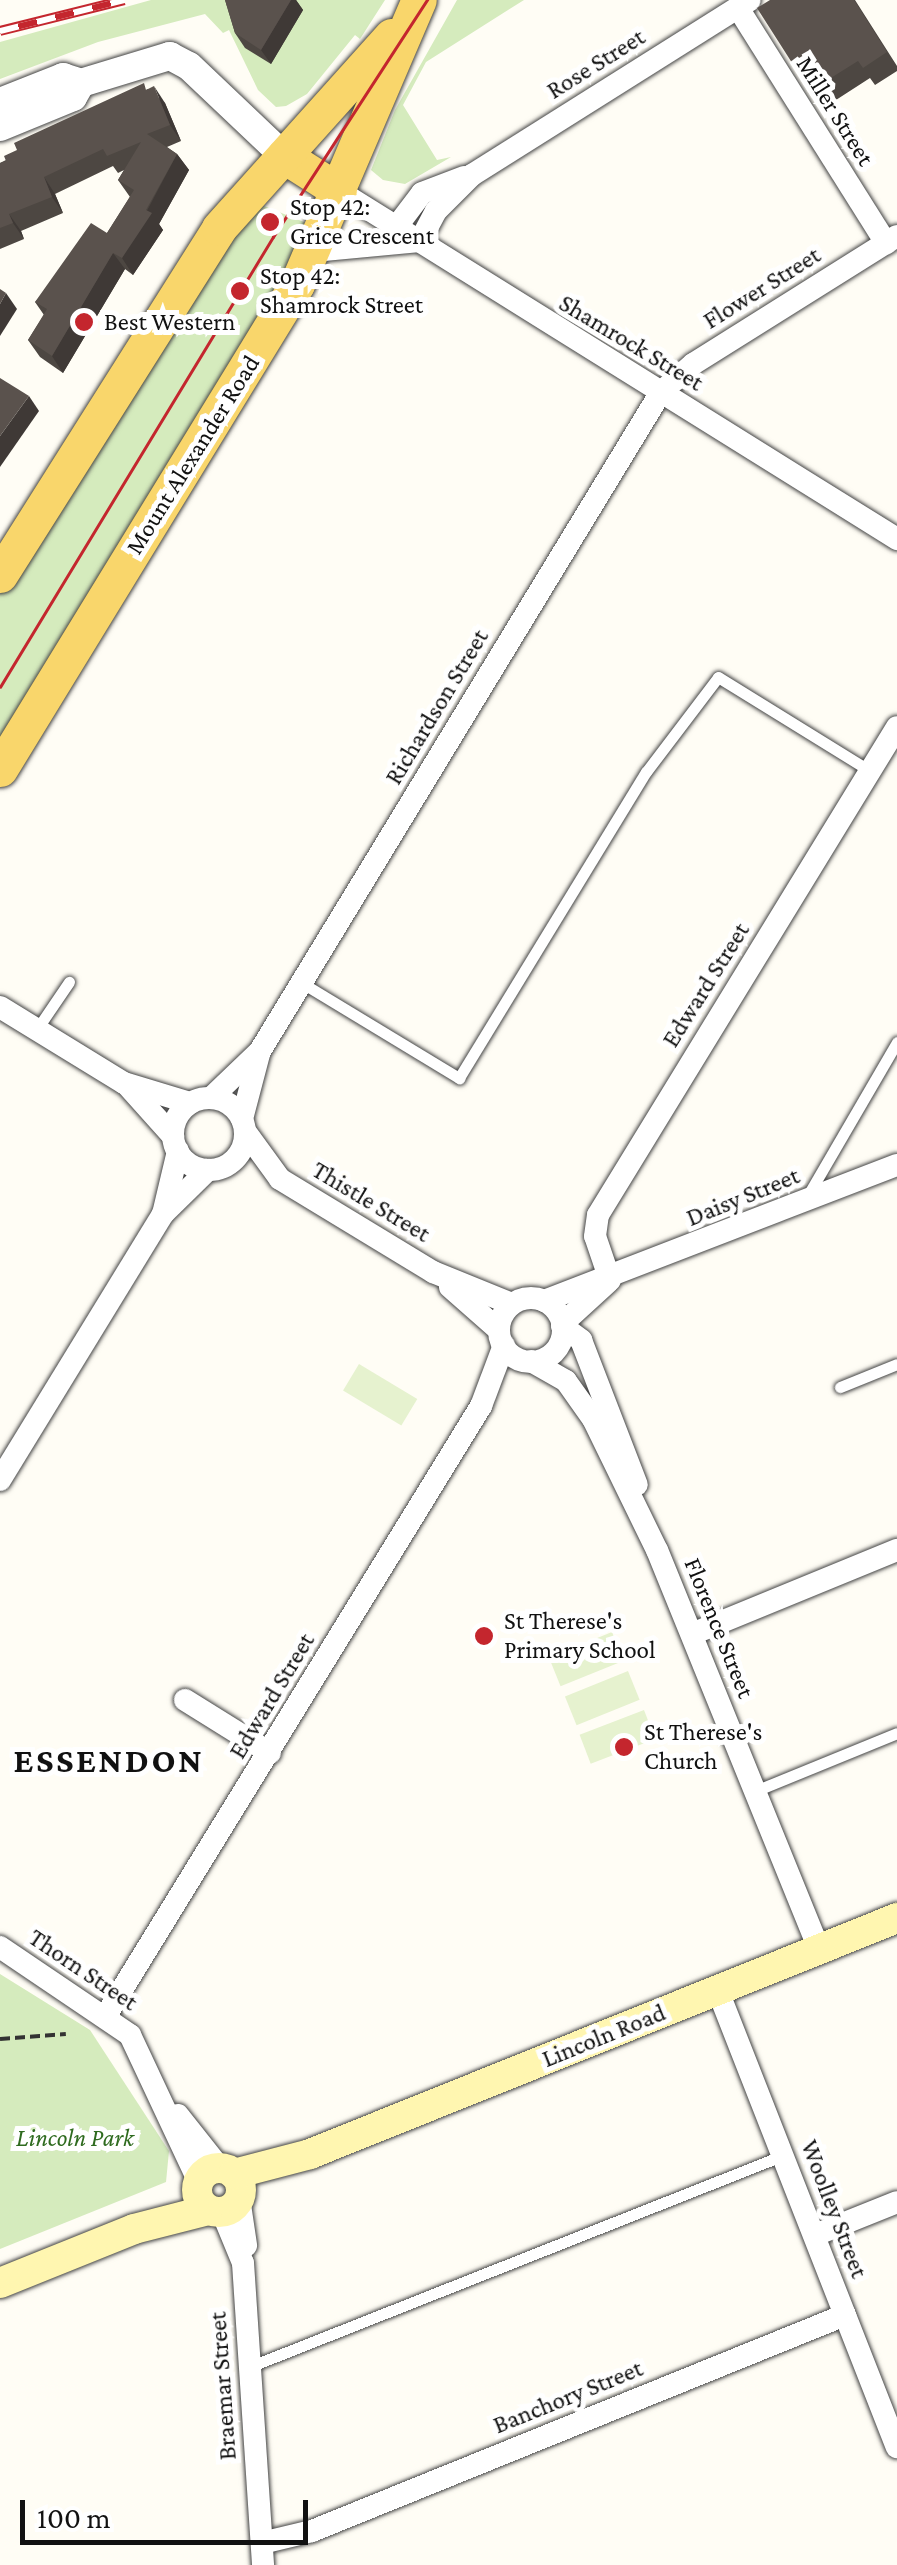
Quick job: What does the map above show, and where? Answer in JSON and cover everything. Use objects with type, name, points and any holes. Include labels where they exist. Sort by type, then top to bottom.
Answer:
[{"type":"main road","name":"Mount Alexander Road","points":[[0,574],[210,240],[414,8]]},
{"type":"main road","name":"Mount Alexander Road","points":[[0,770],[313,250],[414,8]]},
{"type":"main road","points":[[284,156],[339,191]]},
{"type":"main road","name":"Lincoln Road","points":[[0,2283],[220,2190],[897,1918]]},
{"type":"street","name":"Rose Street","points":[[398,226],[422,194],[472,174],[744,4]]},
{"type":"street","name":"Miller Street","points":[[744,4],[893,243]]},
{"type":"street","points":[[0,102],[63,77],[82,82],[170,56],[190,66],[284,156]]},
{"type":"street","points":[[0,127],[73,97],[82,82]]},
{"type":"street","name":"Rose Street","points":[[420,241],[436,211],[472,174]]},
{"type":"street","name":"Shamrock Street","points":[[339,191],[897,539]]},
{"type":"street","points":[[313,250],[420,241]]},
{"type":"street","name":"Flower Street","points":[[661,392],[693,364],[893,243]]},
{"type":"street","name":"Richardson Street","points":[[201,1100],[260,1051],[661,392]]},
{"type":"street","name":"Edward Street","points":[[610,1280],[595,1236],[598,1215],[897,727]]},
{"type":"street","points":[[0,1007],[124,1082],[230,1104],[244,1125],[240,1152],[163,1214],[0,1480]]},
{"type":"street","name":"Richardson Street","points":[[244,1125],[260,1051]]},
{"type":"street","points":[[124,1082],[175,1144],[216,1168]]},
{"type":"street","points":[[163,1214],[177,1117],[201,1100]]},
{"type":"street","name":"Thistle Street","points":[[244,1125],[280,1179]]},
{"type":"street","name":"Daisy Street","points":[[544,1300],[610,1280],[897,1164]]},
{"type":"street","name":"Thistle Street","points":[[216,1168],[280,1179],[432,1272],[512,1304]]},
{"type":"street","name":"Thistle Street","points":[[432,1272],[501,1337]]},
{"type":"street","name":"Daisy Street","points":[[562,1325],[610,1280]]},
{"type":"street","points":[[544,1300],[562,1325],[551,1354],[527,1361],[501,1337],[512,1304],[544,1300]]},
{"type":"street","name":"Florence Street","points":[[562,1325],[581,1340],[657,1550],[820,1949]]},
{"type":"street","name":"Edward Street","points":[[481,1406],[501,1337]]},
{"type":"street","name":"Edward Street","points":[[107,2014],[481,1406],[527,1361]]},
{"type":"street","name":"Florence Street","points":[[527,1361],[554,1370],[580,1398],[657,1550]]},
{"type":"street","points":[[692,1634],[897,1550]]},
{"type":"street","points":[[185,1700],[270,1753]]},
{"type":"street","name":"Thorn Street","points":[[0,1948],[107,2014],[130,2035],[220,2190]]},
{"type":"street","name":"Woolley Street","points":[[718,1991],[897,2448]]},
{"type":"street","name":"Braemar Street","points":[[220,2190],[247,2238],[243,2263],[262,2557]]},
{"type":"street","points":[[815,2235],[897,2202]]},
{"type":"street","name":"Banchory Street","points":[[262,2557],[312,2531],[845,2315]]},
{"type":"lane","points":[[302,983],[459,1078],[646,772],[718,677],[870,771]]},
{"type":"lane","points":[[36,1029],[69,982]]},
{"type":"lane","points":[[804,1203],[897,1042]]},
{"type":"lane","points":[[840,1387],[897,1364]]},
{"type":"lane","points":[[756,1791],[897,1733]]},
{"type":"lane","points":[[249,2367],[784,2156]]},
{"type":"path","points":[[0,2039],[66,2034]]},
{"type":"green space","points":[[151,0],[385,0],[360,39],[355,35],[307,94],[286,106],[276,107],[258,90],[229,30],[223,33],[205,14],[98,42],[0,79],[0,42]]},
{"type":"green space","points":[[457,0],[524,0],[426,62],[403,105],[437,160],[451,157],[405,184],[383,180],[371,170],[395,110]]},
{"type":"green space","points":[[259,204],[309,224],[307,237],[0,750],[0,594],[147,351]]},
{"type":"green space","points":[[359,1364],[417,1399],[401,1426],[343,1391]]},
{"type":"green space","points":[[612,1632],[624,1661],[561,1686],[549,1657]]},
{"type":"green space","points":[[628,1671],[640,1700],[577,1725],[565,1696]]},
{"type":"green space","points":[[644,1710],[655,1739],[591,1764],[580,1735]]},
{"type":"green space","name":"Lincoln Park","points":[[0,1974],[90,2030],[169,2151],[166,2182],[0,2249]]},
{"type":"building","points":[[225,0],[291,0],[261,50],[235,33]]},
{"type":"building","points":[[770,0],[854,0],[887,52],[863,68],[858,61],[810,91],[757,8]]},
{"type":"building","points":[[144,83],[146,90],[154,86],[170,125],[147,134],[177,154],[146,210],[152,213],[122,258],[113,253],[52,356],[28,340],[47,309],[35,302],[91,223],[107,233],[134,190],[118,180],[141,142],[107,156],[103,149],[44,177],[52,197],[9,214],[13,223],[0,228],[0,163],[6,161],[4,156],[17,150],[14,143]]},
{"type":"building","points":[[0,378],[29,396],[0,436]]},
{"type":"tram line","points":[[0,687],[273,237],[427,0]]},
{"type":"railway","points":[[0,31],[124,0]]},
{"type":"place","name":"Stop 42: Grice Crescent","points":[[270,222]]},
{"type":"place","name":"Stop 42: Shamrock Street","points":[[240,291]]},
{"type":"place","name":"Best Western","points":[[84,322]]},
{"type":"place","name":"St Therese's Primary School","points":[[484,1636]]},
{"type":"place","name":"St Therese's Church","points":[[624,1747]]},
{"type":"district","name":"ESSENDON","points":[[109,1761]]}]
